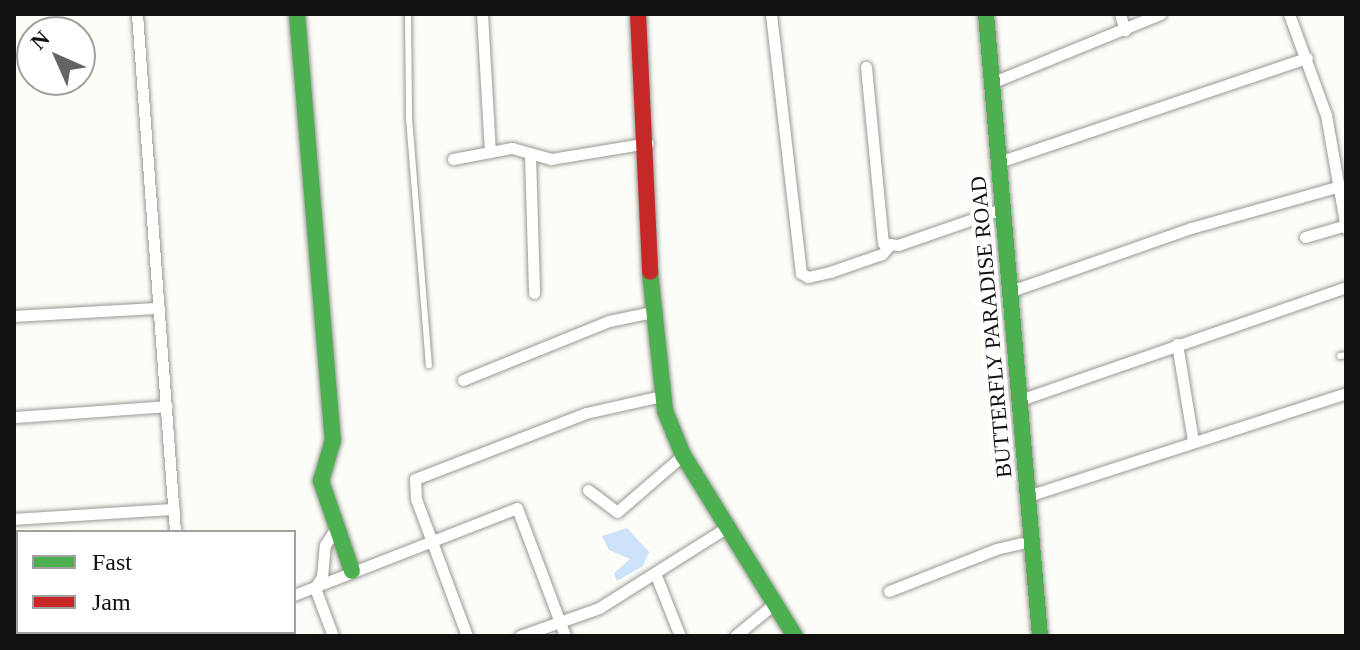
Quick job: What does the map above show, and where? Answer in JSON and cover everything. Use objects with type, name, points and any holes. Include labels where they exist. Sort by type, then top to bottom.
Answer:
[{"type":"street","points":[[137,14],[175,530]]},
{"type":"street","points":[[297,14],[333,440],[321,481],[352,571]]},
{"type":"street","points":[[482,14],[490,152]]},
{"type":"street","points":[[638,14],[648,143],[652,312],[662,396],[683,455],[795,636]]},
{"type":"street","points":[[771,14],[801,273],[808,277],[830,272],[882,254],[889,246],[1002,209]]},
{"type":"street","name":"BUTTERFLY PARADISE ROAD","points":[[986,14],[1040,636]]},
{"type":"street","points":[[1120,14],[1125,30]]},
{"type":"street","points":[[991,83],[1160,14]]},
{"type":"street","points":[[1289,14],[1326,115],[1346,226],[1305,237]]},
{"type":"street","points":[[999,162],[1307,58]]},
{"type":"street","points":[[866,67],[877,226],[879,237],[889,246]]},
{"type":"street","points":[[453,159],[512,148],[551,159],[648,143]]},
{"type":"street","points":[[530,155],[534,293]]},
{"type":"street","points":[[1011,291],[1191,228],[1340,186]]},
{"type":"street","points":[[1020,400],[1346,287]]},
{"type":"street","points":[[14,316],[159,308]]},
{"type":"street","points":[[463,380],[609,321],[652,312]]},
{"type":"street","points":[[1177,344],[1193,441]]},
{"type":"street","points":[[1028,496],[1346,393]]},
{"type":"street","points":[[467,636],[413,490],[418,475],[586,413],[662,396]]},
{"type":"street","points":[[14,417],[167,406]]},
{"type":"street","points":[[588,490],[617,512],[683,455]]},
{"type":"street","points":[[14,519],[174,509]]},
{"type":"street","points":[[296,594],[519,509],[565,636]]},
{"type":"street","points":[[520,636],[599,608],[727,527]]},
{"type":"street","points":[[315,588],[322,577],[325,545],[336,528]]},
{"type":"street","points":[[889,591],[996,549],[1032,541]]},
{"type":"street","points":[[655,573],[680,636]]},
{"type":"street","points":[[315,588],[333,636]]},
{"type":"street","points":[[735,636],[775,603]]},
{"type":"lane","points":[[408,14],[409,118],[429,365]]},
{"type":"water","points":[[627,528],[649,552],[643,566],[617,581],[614,573],[630,559],[609,550],[602,536]]},
{"type":"traffic: fast","points":[[297,14],[333,440],[321,481],[352,571]]},
{"type":"traffic: fast","points":[[986,14],[1040,636]]},
{"type":"traffic: fast","points":[[650,272],[665,411],[683,455],[795,636]]},
{"type":"traffic: jam","points":[[638,14],[650,272]]}]
